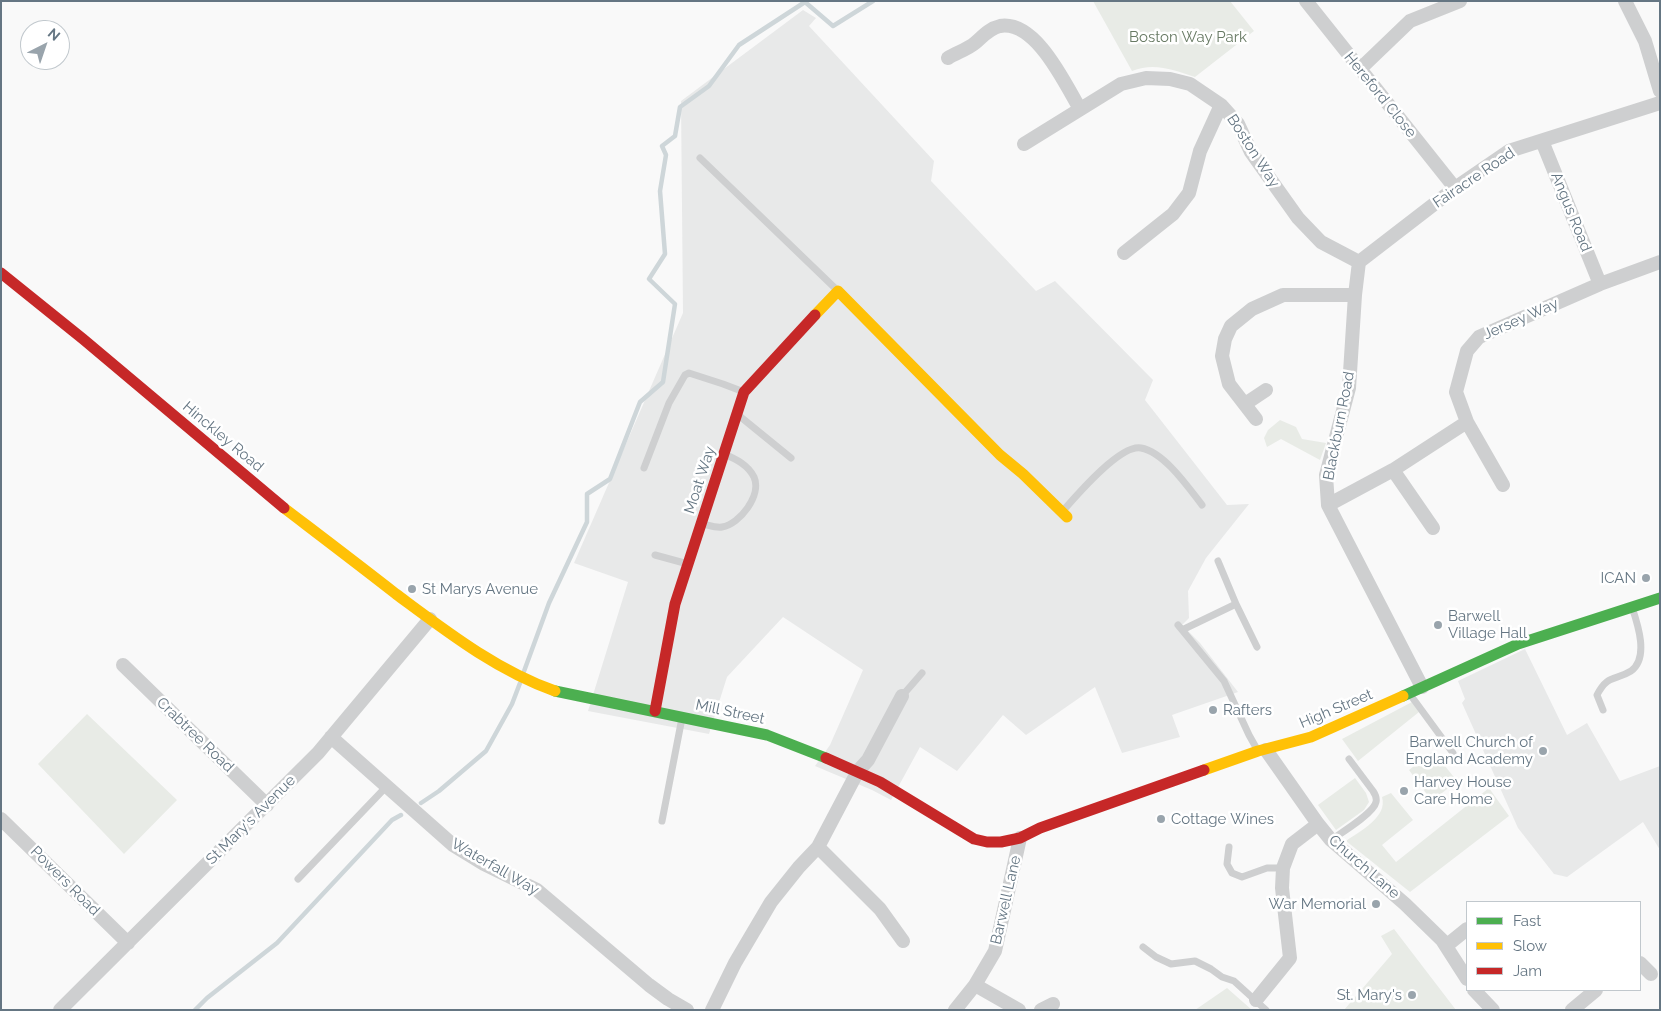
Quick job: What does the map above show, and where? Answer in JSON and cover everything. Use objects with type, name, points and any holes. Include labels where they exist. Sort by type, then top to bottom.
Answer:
[{"type":"street","name":"Hereford Close","points":[[1306,1],[1455,188]]},
{"type":"street","points":[[1360,69],[1410,21],[1460,1]]},
{"type":"street","points":[[1625,1],[1645,41],[1660,90]]},
{"type":"street","points":[[948,58],[974,44],[980,36],[1000,26],[1016,27],[1034,38],[1047,54],[1080,109]]},
{"type":"street","name":"Boston Way","points":[[1024,144],[1121,84],[1146,78],[1170,79],[1190,84],[1221,105],[1238,124],[1251,152],[1298,218],[1321,242],[1359,262]]},
{"type":"street","name":"Fairacre Road","points":[[1359,262],[1455,188],[1509,151],[1660,103]]},
{"type":"street","points":[[1124,253],[1173,214],[1189,193],[1200,151],[1221,105]]},
{"type":"street","name":"Angus Road","points":[[1542,141],[1600,284]]},
{"type":"street","name":"Blackburn Road","points":[[1359,262],[1349,388],[1326,475],[1328,505],[1415,690]]},
{"type":"street","name":"Jersey Way","points":[[1503,484],[1467,422],[1456,392],[1467,351],[1479,337],[1600,284],[1660,262]]},
{"type":"street","name":"Hinckley Road","points":[[1,273],[83,339],[280,505],[430,619]]},
{"type":"street","points":[[838,291],[1000,455],[1023,474],[1064,514]]},
{"type":"street","name":"Moat Way","points":[[655,711],[675,604],[744,392],[838,291]]},
{"type":"street","points":[[1256,419],[1229,384],[1222,356],[1225,339],[1231,326],[1252,309],[1283,295],[1355,295]]},
{"type":"street","points":[[1245,404],[1266,390]]},
{"type":"street","points":[[1328,505],[1393,470],[1467,422]]},
{"type":"street","points":[[1393,470],[1433,528]]},
{"type":"street","name":"High Street","points":[[1020,838],[1040,828],[1080,813],[1262,750],[1311,737],[1518,644],[1660,598]]},
{"type":"street","name":"Mill Street","points":[[430,619],[499,666],[528,681],[559,692],[767,735],[858,771],[880,782],[956,830],[974,839],[987,842],[1001,842],[1020,838]]},
{"type":"street","name":"St Mary's Avenue","points":[[60,1010],[318,753],[430,619]]},
{"type":"street","name":"Crabtree Road","points":[[123,665],[266,804]]},
{"type":"street","points":[[712,1010],[771,902],[793,874],[818,848],[858,771],[868,760],[902,696]]},
{"type":"street","name":"Waterfall Way","points":[[331,737],[453,845],[484,864],[537,890],[649,985],[668,1000],[687,1010]]},
{"type":"street","name":"Church Lane","points":[[1262,750],[1331,840],[1406,904],[1442,940],[1466,977]]},
{"type":"street","name":"Powers Road","points":[[1,818],[128,943]]},
{"type":"street","points":[[1261,1005],[1290,958],[1282,888],[1283,868],[1292,844],[1318,824]]},
{"type":"street","name":"Barwell Lane","points":[[955,1010],[975,985],[994,951],[1020,838]]},
{"type":"street","points":[[818,848],[880,909],[903,942]]},
{"type":"street","points":[[1446,946],[1466,930]]},
{"type":"street","points":[[1641,964],[1651,974]]},
{"type":"street","points":[[975,985],[1019,1010]]},
{"type":"street","points":[[1475,991],[1493,1010]]},
{"type":"street","points":[[1572,1010],[1595,991]]},
{"type":"lane","points":[[700,158],[838,291]]},
{"type":"lane","points":[[644,468],[669,404],[685,375],[689,373],[744,392]]},
{"type":"lane","points":[[737,414],[791,458]]},
{"type":"lane","points":[[1064,514],[1095,474],[1128,450],[1140,448],[1158,455],[1186,484],[1202,505]]},
{"type":"lane","points":[[702,523],[720,527],[733,524],[747,510],[754,494],[755,479],[748,468],[736,459],[724,454]]},
{"type":"lane","points":[[655,555],[688,564]]},
{"type":"lane","points":[[1218,561],[1257,647]]},
{"type":"lane","points":[[1236,604],[1180,627],[1224,680],[1249,735],[1262,750]]},
{"type":"lane","points":[[1603,710],[1597,695],[1602,685],[1611,678],[1631,671],[1639,663],[1642,651],[1632,607]]},
{"type":"lane","points":[[902,696],[922,673]]},
{"type":"lane","points":[[1415,690],[1453,752]]},
{"type":"lane","points":[[662,822],[682,718]]},
{"type":"lane","points":[[1331,840],[1372,810],[1376,803],[1376,796],[1373,790],[1349,759]]},
{"type":"lane","points":[[298,879],[386,787]]},
{"type":"lane","points":[[1229,847],[1227,864],[1232,873],[1242,877],[1267,868],[1283,868]]},
{"type":"lane","points":[[1143,947],[1156,957],[1170,964],[1195,961],[1210,968],[1222,977],[1234,981],[1261,1005]]},
{"type":"shaded area","points":[[803,10],[816,18],[809,26],[934,161],[931,181],[1036,291],[1055,281],[1153,380],[1145,400],[1227,505],[1249,504],[1206,558],[1188,591],[1189,618],[1182,625],[1200,643],[1238,692],[1172,715],[1180,737],[1122,753],[1095,687],[1026,735],[1003,715],[957,771],[920,747],[891,800],[815,766],[830,745],[863,670],[783,617],[727,677],[709,734],[588,711],[628,582],[574,563],[683,313],[681,101]]},
{"type":"shaded area","name":"Barwell Church of England Academy","points":[[1525,649],[1567,735],[1587,723],[1620,781],[1660,766],[1660,850],[1643,822],[1567,877],[1554,874],[1518,828],[1462,703],[1465,699],[1458,681]]},
{"type":"green space","name":"Boston Way Park","points":[[1093,1],[1230,1],[1254,31],[1195,77],[1156,67],[1140,68],[1132,71]]},
{"type":"green space","points":[[1280,420],[1296,427],[1302,439],[1326,443],[1320,460],[1281,439],[1267,447],[1264,438],[1268,430]]},
{"type":"green space","points":[[1412,702],[1419,712],[1358,761],[1342,739]]},
{"type":"green space","points":[[87,714],[177,800],[124,854],[38,764]]},
{"type":"green space","points":[[1433,751],[1457,781],[1432,801],[1409,770]]},
{"type":"green space","points":[[1355,778],[1366,793],[1369,802],[1364,810],[1336,830],[1318,805]]},
{"type":"green space","points":[[1489,788],[1509,816],[1410,892],[1346,841],[1372,823],[1381,811],[1382,797],[1391,793],[1413,820],[1382,845],[1396,862]]},
{"type":"green space","points":[[1394,929],[1456,1010],[1344,1010],[1392,954],[1381,936]]},
{"type":"green space","points":[[1227,988],[1252,1010],[1195,1010]]},
{"type":"waterway","points":[[523,674],[549,603],[587,522],[587,494],[610,479],[640,402],[663,382],[675,304],[649,279],[665,254],[660,191],[666,155],[662,146],[675,136],[680,107],[709,86],[739,45],[805,2],[833,26],[873,1]]},
{"type":"waterway","points":[[421,803],[439,791],[486,751],[512,704],[520,683]]},
{"type":"waterway","points":[[195,1010],[207,998],[277,943],[392,820],[401,815]]},
{"type":"traffic: fast","points":[[1403,696],[1518,644],[1660,598]]},
{"type":"traffic: fast","points":[[555,691],[767,735],[826,758]]},
{"type":"traffic: slow","points":[[815,315],[838,291],[1000,455],[1023,474],[1067,517]]},
{"type":"traffic: slow","points":[[284,508],[396,594],[472,649],[512,672],[555,691]]},
{"type":"traffic: slow","points":[[1204,770],[1258,751],[1311,737],[1403,696]]},
{"type":"traffic: jam","points":[[1,273],[83,339],[284,508]]},
{"type":"traffic: jam","points":[[655,711],[675,604],[744,392],[815,315]]},
{"type":"traffic: jam","points":[[826,758],[880,782],[974,839],[987,842],[1001,842],[1020,838],[1040,828],[1204,770]]},
{"type":"place","name":"ICAN","points":[[1646,578]]},
{"type":"place","name":"St Marys Avenue","points":[[412,589]]},
{"type":"place","name":"Barwell Village Hall","points":[[1438,625]]},
{"type":"place","name":"Rafters","points":[[1213,710]]},
{"type":"place","name":"Barwell Church of England Academy","points":[[1543,751]]},
{"type":"place","name":"Harvey House Care Home","points":[[1404,791]]},
{"type":"place","name":"Cottage Wines","points":[[1161,819]]},
{"type":"place","name":"War Memorial","points":[[1376,904]]},
{"type":"place","name":"St. Mary's","points":[[1412,995]]}]
